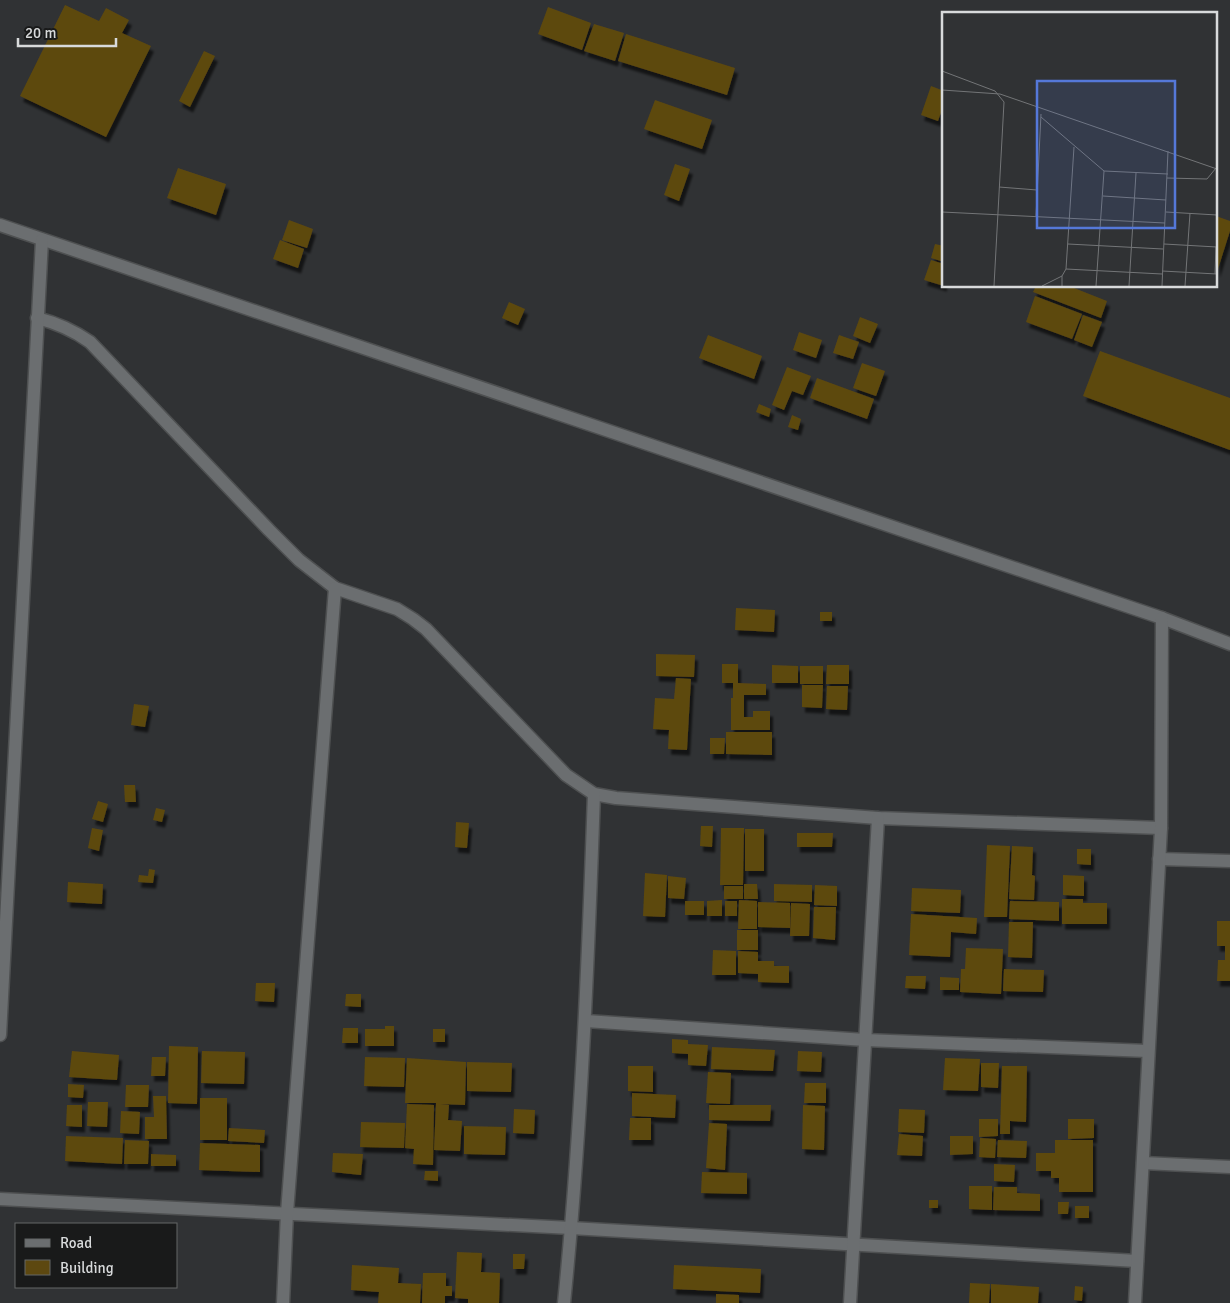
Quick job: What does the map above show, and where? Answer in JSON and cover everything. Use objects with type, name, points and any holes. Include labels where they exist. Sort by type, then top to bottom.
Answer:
[{"type":"street","points":[[0,225],[1162,618],[1230,644]]},
{"type":"street","points":[[0,1035],[2,965],[42,240]]},
{"type":"street","points":[[37,318],[71,329],[90,342],[299,560],[335,588],[397,609],[426,629],[566,776],[594,794],[616,798],[878,818],[1161,828]]},
{"type":"street","points":[[282,1303],[287,1213],[335,588]]},
{"type":"street","points":[[1135,1303],[1161,828],[1162,618]]},
{"type":"street","points":[[564,1303],[586,1021],[594,794]]},
{"type":"street","points":[[850,1303],[878,818]]},
{"type":"street","points":[[1159,859],[1230,861]]},
{"type":"street","points":[[586,1021],[865,1040],[1148,1051]]},
{"type":"street","points":[[1143,1163],[1230,1167]]},
{"type":"street","points":[[0,1198],[571,1228],[1137,1261]]},
{"type":"building","points":[[65,5],[99,21],[106,8],[129,20],[122,33],[151,46],[106,137],[20,96]]},
{"type":"building","points":[[548,7],[591,23],[582,50],[538,34]]},
{"type":"building","points":[[594,24],[624,33],[615,61],[584,51]]},
{"type":"building","points":[[626,34],[735,68],[727,95],[618,61]]},
{"type":"building","points":[[204,51],[215,56],[190,107],[179,101]]},
{"type":"building","points":[[931,86],[942,90],[942,110],[938,121],[921,115]]},
{"type":"building","points":[[655,100],[712,120],[702,149],[644,129]]},
{"type":"building","points":[[675,164],[690,169],[679,201],[664,195]]},
{"type":"building","points":[[178,168],[226,184],[216,215],[167,198]]},
{"type":"building","points":[[1218,217],[1230,221],[1230,231],[1218,269]]},
{"type":"building","points":[[289,220],[313,229],[307,248],[282,240]]},
{"type":"building","points":[[280,240],[304,249],[298,268],[273,259]]},
{"type":"building","points":[[935,244],[942,246],[942,261],[931,258]]},
{"type":"building","points":[[931,260],[942,263],[942,285],[924,280]]},
{"type":"building","points":[[1035,288],[1074,288],[1107,301],[1101,318],[1033,292]]},
{"type":"building","points":[[1035,296],[1082,314],[1072,339],[1026,322]]},
{"type":"building","points":[[509,302],[525,309],[518,325],[502,318]]},
{"type":"building","points":[[1083,315],[1102,322],[1092,347],[1074,340]]},
{"type":"building","points":[[860,317],[878,324],[870,343],[853,336]]},
{"type":"building","points":[[799,332],[822,340],[816,358],[793,350]]},
{"type":"building","points":[[708,335],[762,356],[754,379],[699,358]]},
{"type":"building","points":[[839,335],[859,342],[853,359],[833,353]]},
{"type":"building","points":[[1100,351],[1230,398],[1230,450],[1083,396]]},
{"type":"building","points":[[862,363],[885,371],[876,396],[853,388]]},
{"type":"building","points":[[787,367],[811,376],[803,395],[792,391],[784,410],[772,405]]},
{"type":"building","points":[[817,378],[874,399],[867,419],[810,398]]},
{"type":"building","points":[[759,404],[771,409],[769,417],[756,412]]},
{"type":"building","points":[[792,415],[801,419],[798,430],[788,427]]},
{"type":"building","points":[[736,608],[775,610],[774,632],[735,630]]},
{"type":"building","points":[[820,612],[832,612],[832,621],[820,621]]},
{"type":"building","points":[[656,654],[695,655],[694,677],[656,676]]},
{"type":"building","points":[[722,664],[738,664],[738,683],[766,684],[766,695],[744,695],[744,717],[753,717],[753,711],[770,711],[770,730],[731,730],[733,683],[722,683]]},
{"type":"building","points":[[772,665],[798,666],[798,683],[772,683]]},
{"type":"building","points":[[827,665],[849,665],[849,684],[826,684]]},
{"type":"building","points":[[800,666],[823,666],[823,684],[800,684]]},
{"type":"building","points":[[676,678],[691,679],[687,750],[668,749],[669,730],[653,729],[655,698],[674,699]]},
{"type":"building","points":[[802,685],[823,685],[822,708],[802,707]]},
{"type":"building","points":[[827,686],[848,686],[847,710],[826,709]]},
{"type":"building","points":[[134,704],[149,706],[145,727],[131,725]]},
{"type":"building","points":[[726,732],[772,732],[772,755],[726,754]]},
{"type":"building","points":[[710,738],[725,738],[724,754],[710,754]]},
{"type":"building","points":[[124,785],[135,785],[136,802],[125,802]]},
{"type":"building","points":[[98,801],[108,804],[103,822],[92,819]]},
{"type":"building","points":[[156,808],[165,810],[162,822],[153,820]]},
{"type":"building","points":[[456,822],[469,823],[467,848],[455,847]]},
{"type":"building","points":[[701,826],[713,826],[712,847],[700,846]]},
{"type":"building","points":[[92,828],[103,830],[99,851],[88,848]]},
{"type":"building","points":[[721,828],[744,828],[743,885],[720,885]]},
{"type":"building","points":[[745,829],[764,829],[764,871],[745,871]]},
{"type":"building","points":[[797,833],[833,833],[832,847],[797,847]]},
{"type":"building","points":[[987,845],[1010,846],[1007,917],[984,917]]},
{"type":"building","points":[[1012,846],[1033,847],[1032,875],[1035,876],[1034,900],[1009,899]]},
{"type":"building","points":[[1077,849],[1091,849],[1091,865],[1077,864]]},
{"type":"building","points":[[149,869],[155,870],[153,883],[138,882],[139,875],[148,876]]},
{"type":"building","points":[[645,873],[667,875],[665,917],[643,916]]},
{"type":"building","points":[[1063,875],[1084,876],[1084,896],[1063,895]]},
{"type":"building","points":[[668,876],[686,878],[684,899],[668,898]]},
{"type":"building","points":[[68,882],[103,884],[102,904],[67,902]]},
{"type":"building","points":[[744,884],[757,884],[758,899],[744,899]]},
{"type":"building","points":[[774,884],[812,885],[812,902],[774,901]]},
{"type":"building","points":[[815,885],[837,886],[837,906],[814,905]]},
{"type":"building","points":[[724,886],[743,886],[743,899],[724,899]]},
{"type":"building","points":[[912,888],[961,890],[960,913],[911,911]]},
{"type":"building","points":[[1062,899],[1083,899],[1083,903],[1107,903],[1107,924],[1062,924]]},
{"type":"building","points":[[722,900],[722,916],[707,916],[707,901]]},
{"type":"building","points":[[739,900],[757,901],[757,929],[738,929]]},
{"type":"building","points":[[685,901],[704,901],[704,915],[685,915]]},
{"type":"building","points":[[725,901],[737,901],[737,916],[725,916]]},
{"type":"building","points":[[1010,901],[1059,902],[1059,921],[1009,919]]},
{"type":"building","points":[[758,902],[790,903],[790,928],[758,927]]},
{"type":"building","points":[[791,903],[810,904],[809,936],[790,936]]},
{"type":"building","points":[[814,907],[836,907],[835,940],[813,938]]},
{"type":"building","points":[[911,914],[977,918],[976,934],[951,932],[950,957],[909,955]]},
{"type":"building","points":[[1217,921],[1230,921],[1230,981],[1217,981],[1218,960],[1225,960],[1225,946],[1217,946]]},
{"type":"building","points":[[1009,922],[1033,922],[1032,958],[1008,957]]},
{"type":"building","points":[[737,930],[758,930],[758,950],[737,950]]},
{"type":"building","points":[[966,948],[1003,949],[1001,994],[960,992],[961,969],[965,969]]},
{"type":"building","points":[[713,950],[736,951],[736,975],[712,975]]},
{"type":"building","points":[[738,951],[758,952],[758,961],[774,961],[774,966],[789,966],[789,983],[758,982],[758,974],[738,973]]},
{"type":"building","points":[[1004,969],[1044,970],[1043,992],[1003,991]]},
{"type":"building","points":[[906,976],[926,976],[925,989],[905,988]]},
{"type":"building","points":[[940,977],[959,978],[959,990],[940,990]]},
{"type":"building","points":[[256,983],[275,983],[274,1002],[255,1001]]},
{"type":"building","points":[[346,994],[361,994],[361,1007],[345,1006]]},
{"type":"building","points":[[385,1026],[394,1026],[394,1046],[365,1046],[365,1029],[385,1029]]},
{"type":"building","points":[[343,1028],[358,1028],[358,1043],[342,1043]]},
{"type":"building","points":[[433,1029],[445,1029],[445,1042],[433,1042]]},
{"type":"building","points":[[672,1039],[688,1040],[688,1044],[708,1045],[706,1066],[688,1065],[688,1054],[672,1053]]},
{"type":"building","points":[[169,1046],[198,1047],[197,1104],[168,1103]]},
{"type":"building","points":[[712,1047],[775,1050],[773,1071],[711,1069]]},
{"type":"building","points":[[72,1051],[119,1055],[117,1080],[69,1077]]},
{"type":"building","points":[[202,1051],[245,1052],[244,1084],[201,1083]]},
{"type":"building","points":[[798,1051],[822,1052],[821,1072],[797,1071]]},
{"type":"building","points":[[152,1057],[166,1057],[165,1076],[151,1076]]},
{"type":"building","points":[[365,1057],[405,1058],[404,1087],[364,1086]]},
{"type":"building","points":[[407,1058],[466,1062],[465,1105],[440,1104],[449,1105],[448,1120],[462,1121],[460,1151],[434,1150],[436,1103],[405,1103]]},
{"type":"building","points":[[945,1058],[980,1059],[978,1091],[943,1090]]},
{"type":"building","points":[[467,1062],[512,1063],[511,1092],[467,1091]]},
{"type":"building","points":[[981,1063],[999,1063],[998,1088],[981,1087]]},
{"type":"building","points":[[628,1066],[653,1066],[653,1092],[628,1091]]},
{"type":"building","points":[[1002,1066],[1027,1066],[1026,1122],[1010,1121],[1010,1134],[1000,1134]]},
{"type":"building","points":[[708,1072],[731,1073],[730,1104],[706,1103]]},
{"type":"building","points":[[805,1083],[826,1083],[826,1103],[804,1103]]},
{"type":"building","points":[[68,1084],[84,1085],[83,1098],[68,1097]]},
{"type":"building","points":[[126,1085],[149,1085],[148,1107],[125,1107]]},
{"type":"building","points":[[632,1093],[676,1095],[675,1118],[632,1116]]},
{"type":"building","points":[[153,1096],[166,1096],[167,1139],[145,1139],[145,1117],[154,1117]]},
{"type":"building","points":[[200,1098],[227,1098],[227,1140],[200,1140]]},
{"type":"building","points":[[88,1102],[108,1102],[107,1127],[87,1126]]},
{"type":"building","points":[[407,1104],[434,1105],[433,1165],[413,1164],[414,1149],[405,1148]]},
{"type":"building","points":[[67,1105],[82,1105],[82,1127],[66,1126]]},
{"type":"building","points":[[709,1105],[771,1105],[770,1121],[709,1120]]},
{"type":"building","points":[[803,1105],[825,1106],[824,1150],[802,1149]]},
{"type":"building","points":[[514,1109],[535,1110],[534,1134],[513,1133]]},
{"type":"building","points":[[899,1109],[925,1110],[924,1133],[898,1132]]},
{"type":"building","points":[[121,1111],[140,1112],[139,1134],[120,1133]]},
{"type":"building","points":[[630,1118],[651,1118],[651,1140],[629,1140]]},
{"type":"building","points":[[979,1119],[998,1119],[998,1136],[979,1137]]},
{"type":"building","points":[[1068,1119],[1094,1119],[1094,1138],[1068,1139]]},
{"type":"building","points":[[361,1122],[405,1123],[404,1148],[360,1147]]},
{"type":"building","points":[[709,1123],[727,1124],[725,1170],[706,1168]]},
{"type":"building","points":[[464,1126],[506,1127],[505,1155],[464,1154]]},
{"type":"building","points":[[229,1128],[265,1130],[264,1143],[228,1141]]},
{"type":"building","points":[[899,1134],[923,1136],[922,1156],[897,1155]]},
{"type":"building","points":[[66,1136],[123,1138],[122,1164],[65,1161]]},
{"type":"building","points":[[950,1136],[973,1136],[973,1154],[950,1155]]},
{"type":"building","points":[[980,1138],[996,1139],[995,1158],[979,1157]]},
{"type":"building","points":[[125,1140],[149,1141],[148,1164],[124,1164]]},
{"type":"building","points":[[998,1140],[1027,1141],[1026,1158],[997,1157]]},
{"type":"building","points":[[1055,1140],[1093,1140],[1093,1192],[1059,1192],[1059,1178],[1051,1178],[1051,1171],[1036,1171],[1036,1153],[1055,1153]]},
{"type":"building","points":[[200,1143],[260,1145],[260,1172],[199,1170]]},
{"type":"building","points":[[333,1153],[363,1154],[361,1175],[332,1172]]},
{"type":"building","points":[[151,1154],[176,1155],[176,1166],[151,1166]]},
{"type":"building","points":[[994,1164],[1015,1165],[1014,1182],[994,1181]]},
{"type":"building","points":[[425,1171],[438,1171],[438,1181],[424,1180]]},
{"type":"building","points":[[702,1172],[747,1173],[747,1194],[701,1193]]},
{"type":"building","points":[[969,1186],[992,1186],[992,1210],[969,1209]]},
{"type":"building","points":[[994,1187],[1017,1187],[1017,1193],[1040,1194],[1040,1211],[993,1210]]},
{"type":"building","points":[[929,1200],[938,1200],[938,1208],[929,1208]]},
{"type":"building","points":[[1058,1202],[1069,1202],[1068,1214],[1058,1214]]},
{"type":"building","points":[[1075,1206],[1089,1206],[1089,1218],[1075,1218]]},
{"type":"building","points":[[457,1252],[482,1253],[481,1272],[500,1273],[499,1303],[468,1303],[468,1299],[455,1298]]},
{"type":"building","points":[[513,1254],[525,1254],[524,1269],[513,1269]]},
{"type":"building","points":[[352,1265],[399,1268],[398,1283],[421,1284],[420,1303],[378,1303],[379,1292],[351,1290]]},
{"type":"building","points":[[674,1265],[761,1269],[760,1293],[673,1289]]},
{"type":"building","points":[[423,1273],[446,1273],[446,1286],[452,1286],[452,1296],[445,1296],[445,1303],[422,1303]]},
{"type":"building","points":[[970,1283],[990,1284],[989,1303],[969,1303]]},
{"type":"building","points":[[991,1284],[1039,1287],[1038,1303],[991,1303]]},
{"type":"building","points":[[1075,1286],[1083,1287],[1082,1301],[1074,1300]]},
{"type":"building","points":[[716,1294],[739,1295],[739,1303],[716,1303]]}]
